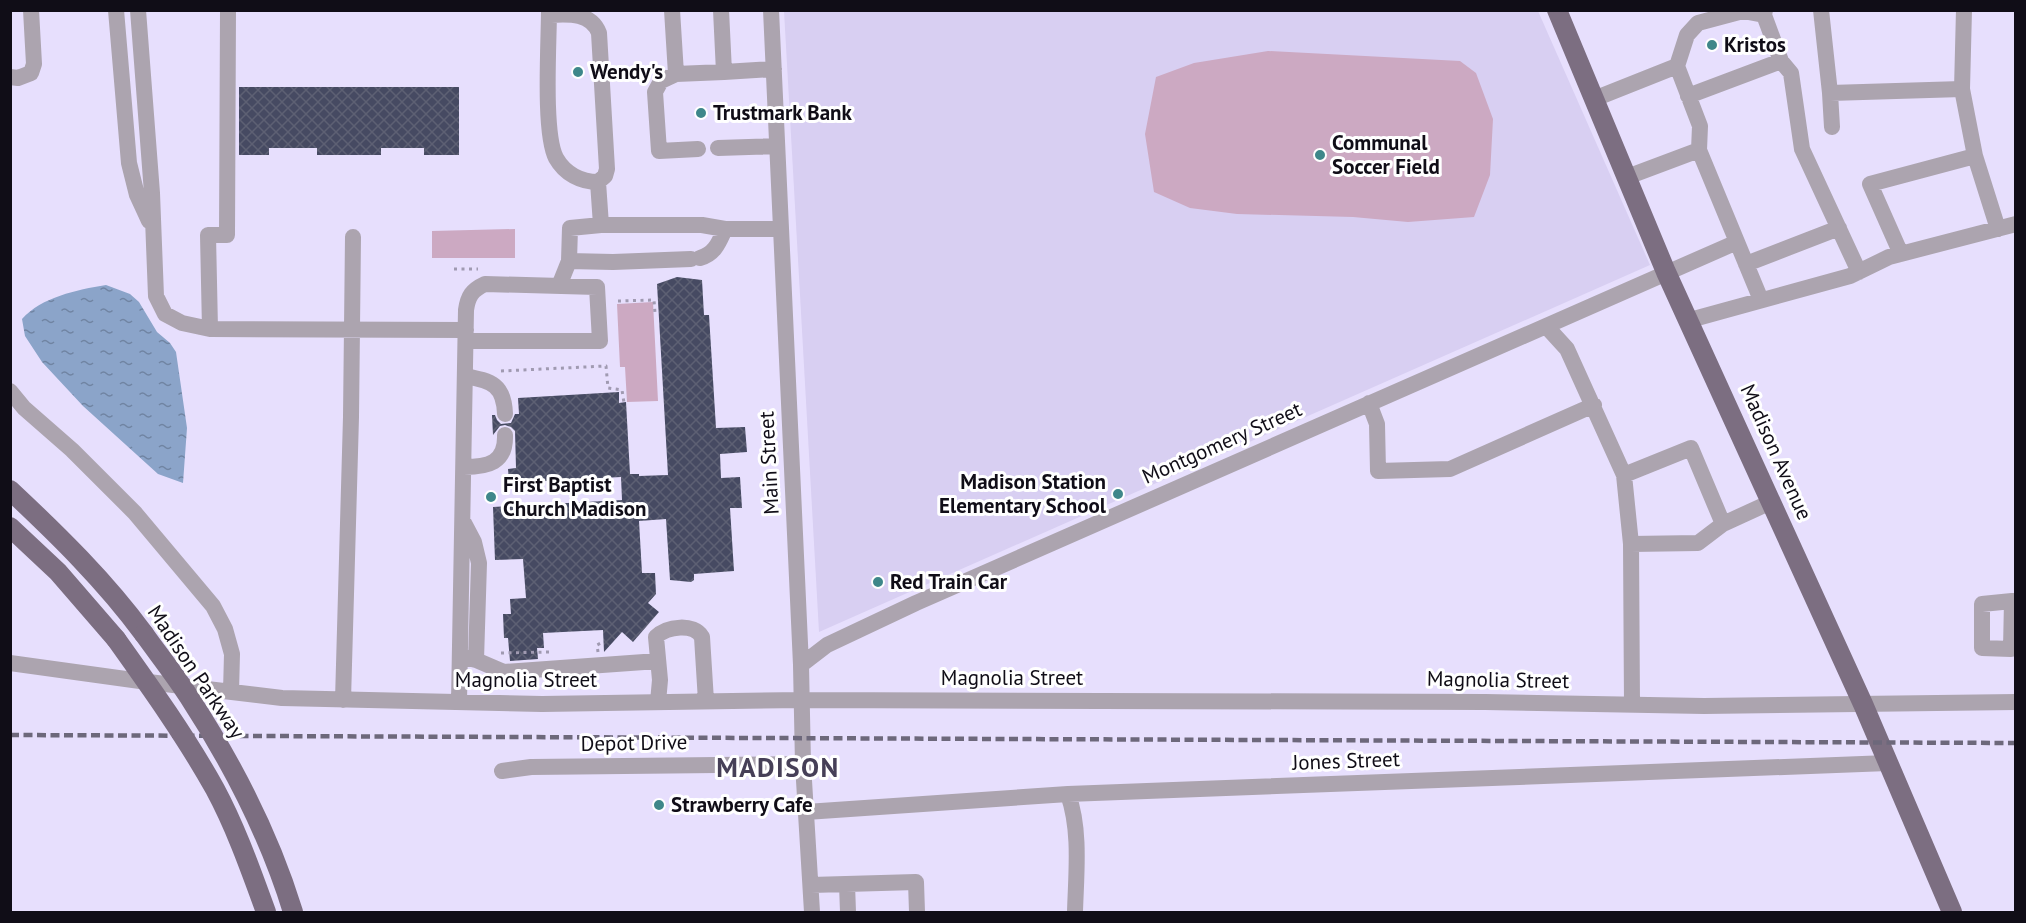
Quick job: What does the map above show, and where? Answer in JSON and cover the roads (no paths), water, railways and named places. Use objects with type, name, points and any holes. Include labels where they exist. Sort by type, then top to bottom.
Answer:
[{"type":"main road","name":"Madison Avenue","points":[[1557,10],[1666,272],[1690,320],[1863,704],[1952,912]]},
{"type":"main road","name":"Madison Parkway","points":[[10,490],[63,540],[128,611],[189,697],[235,775],[282,877],[293,912]]},
{"type":"main road","points":[[10,526],[58,572],[116,639],[168,713],[215,790],[266,912]]},
{"type":"street","points":[[10,77],[18,78],[31,73],[34,64],[31,10]]},
{"type":"street","points":[[116,10],[129,163],[137,195],[152,228]]},
{"type":"street","points":[[138,10],[152,193],[156,296],[165,314],[182,323],[210,328],[350,330],[466,336],[600,341],[597,287],[485,284],[475,289],[468,297],[466,336],[465,376],[463,521],[468,658],[459,702]]},
{"type":"street","points":[[210,328],[208,235],[227,235],[228,10]]},
{"type":"street","points":[[672,10],[676,74]]},
{"type":"street","points":[[720,10],[724,72]]},
{"type":"street","name":"Main Street","points":[[771,10],[801,665],[802,764],[812,912]]},
{"type":"street","points":[[1821,10],[1832,128]]},
{"type":"street","points":[[1964,10],[1962,89],[1975,156],[1998,229]]},
{"type":"street","points":[[1761,300],[1699,150],[1700,126],[1677,66],[1687,35],[1698,23],[1743,11],[1765,13],[1781,61],[1791,73],[1802,149],[1859,272]]},
{"type":"street","points":[[549,13],[583,17],[596,24],[599,33],[606,169],[605,176],[598,182],[580,180],[572,175],[560,164],[555,155],[549,113],[549,13]]},
{"type":"street","points":[[1688,96],[1781,61]]},
{"type":"street","points":[[1594,99],[1677,66]]},
{"type":"street","points":[[698,148],[659,151],[655,92],[662,81],[676,74],[774,69]]},
{"type":"street","points":[[1830,93],[1962,89]]},
{"type":"street","points":[[718,148],[777,146]]},
{"type":"street","points":[[1627,177],[1699,150]]},
{"type":"street","points":[[1901,254],[1870,184],[1975,156]]},
{"type":"street","points":[[598,182],[601,225]]},
{"type":"street","points":[[1690,320],[1850,276],[1889,257],[2016,224]]},
{"type":"street","points":[[559,286],[569,261],[570,228],[601,225],[702,225],[725,229],[781,229]]},
{"type":"street","points":[[1746,264],[1839,228]]},
{"type":"street","points":[[569,261],[613,262],[708,256],[715,250],[725,229]]},
{"type":"street","points":[[343,700],[351,417],[350,330],[353,237]]},
{"type":"street","name":"Montgomery Street","points":[[801,665],[827,645],[916,603],[1737,242]]},
{"type":"street","points":[[1546,326],[1567,349],[1624,475],[1631,544],[1632,705]]},
{"type":"street","points":[[465,376],[491,382],[500,390],[505,414]]},
{"type":"street","points":[[10,390],[24,408],[72,450],[135,513],[213,606],[225,629],[232,654],[231,692]]},
{"type":"street","points":[[1369,403],[1377,424],[1378,471],[1450,469],[1594,405]]},
{"type":"street","points":[[464,467],[492,464],[502,455],[505,435]]},
{"type":"street","points":[[1624,475],[1691,448],[1723,524]]},
{"type":"street","points":[[1631,544],[1698,543],[1723,524],[1772,502]]},
{"type":"street","points":[[658,702],[660,680],[656,638],[666,630],[692,628],[698,630],[702,637],[706,701]]},
{"type":"street","points":[[468,658],[504,672],[658,661]]},
{"type":"street","name":"Magnolia Street","points":[[10,663],[282,698],[542,704],[802,700],[1485,702],[1704,706],[2016,702]]},
{"type":"street","name":"Jones Street","points":[[806,812],[1068,794],[1888,763]]},
{"type":"street","name":"Depot Drive","points":[[502,771],[531,766],[802,764]]},
{"type":"street","points":[[1068,794],[1075,813],[1075,912]]},
{"type":"street","points":[[811,885],[916,882],[917,912]]},
{"type":"street","points":[[847,884],[848,912]]},
{"type":"water","points":[[106,285],[130,294],[139,302],[157,332],[170,343],[176,352],[187,428],[183,483],[158,474],[83,406],[42,362],[25,336],[22,319],[39,305],[72,292]]},
{"type":"railway","points":[[10,735],[2016,743]]},
{"type":"place","name":"Kristos","points":[[1712,45]]},
{"type":"place","name":"Wendy's","points":[[578,72]]},
{"type":"place","name":"Trustmark Bank","points":[[701,113]]},
{"type":"place","name":"Communal Soccer Field","points":[[1320,155]]},
{"type":"place","name":"Madison Station Elementary School","points":[[1118,494]]},
{"type":"place","name":"First Baptist Church Madison","points":[[491,497]]},
{"type":"place","name":"Red Train Car","points":[[878,582]]},
{"type":"place","name":"Strawberry Cafe","points":[[659,805]]},
{"type":"district","name":"MADISON","points":[[778,768]]}]
